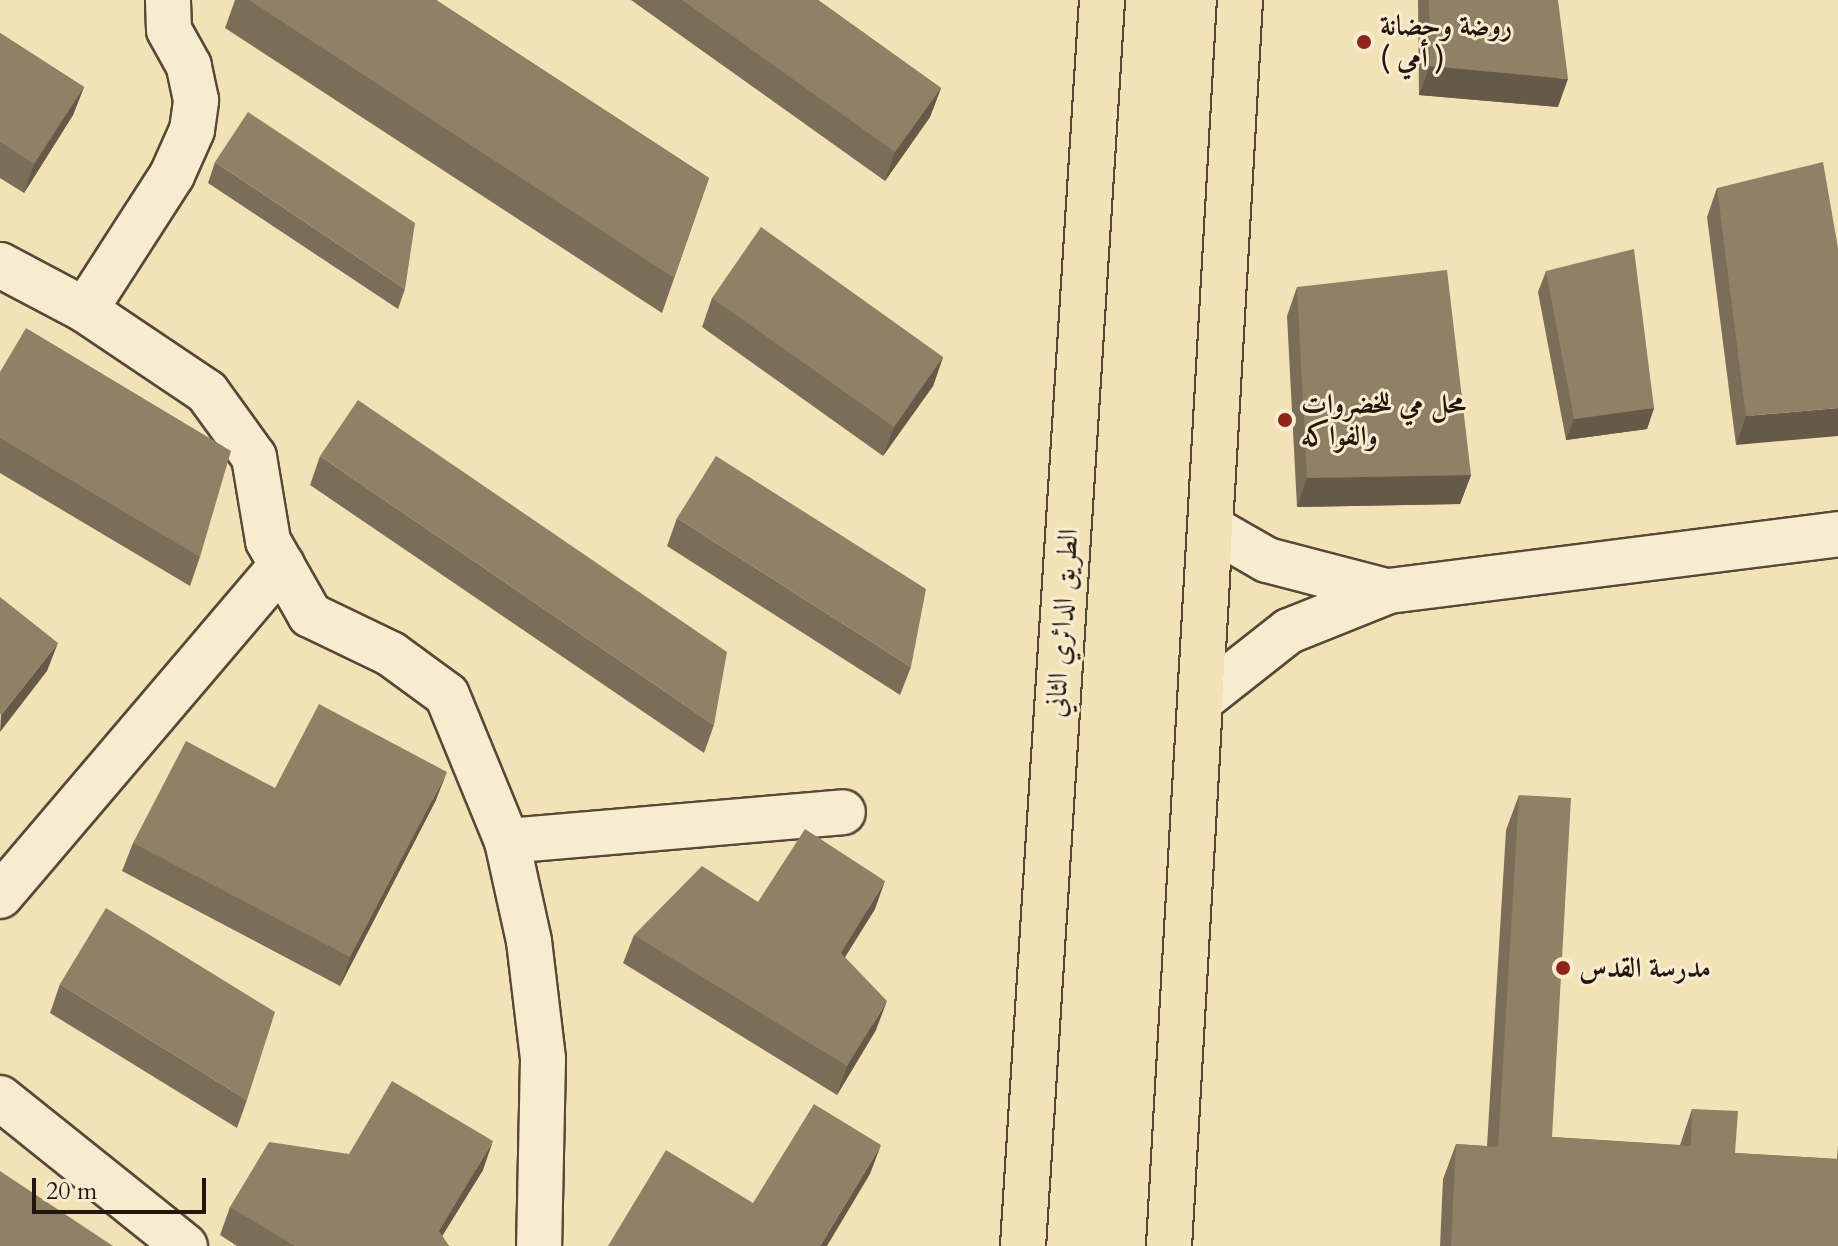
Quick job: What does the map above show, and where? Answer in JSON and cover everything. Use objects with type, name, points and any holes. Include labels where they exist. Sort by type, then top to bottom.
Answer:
[{"type":"main road","name":"الطريق الدائري الثاني","points":[[1023,1246],[1102,0]]},
{"type":"main road","points":[[1169,1246],[1205,697],[1240,0]]},
{"type":"street","points":[[85,310],[172,175],[192,130],[196,100],[189,66],[169,30],[168,0]]},
{"type":"street","points":[[0,265],[85,310],[207,392],[254,457],[268,541],[310,615],[391,654],[447,695],[507,841],[529,941],[543,1059],[539,1246]]},
{"type":"street","points":[[1213,529],[1311,576],[1389,591]]},
{"type":"street","points":[[1205,697],[1289,631],[1389,591],[1838,534]]},
{"type":"street","points":[[0,896],[282,565]]},
{"type":"street","points":[[507,841],[843,812]]},
{"type":"street","points":[[0,1098],[185,1246]]},
{"type":"building","points":[[249,0],[436,0],[709,178],[674,278]]},
{"type":"building","points":[[682,0],[818,0],[941,88],[895,152]]},
{"type":"building","points":[[1429,0],[1558,0],[1568,79],[1430,66]]},
{"type":"building","points":[[0,33],[84,87],[34,164],[0,142]]},
{"type":"building","points":[[248,112],[415,223],[405,289],[215,162]]},
{"type":"building","points":[[1823,162],[1838,248],[1838,408],[1746,416],[1717,188]]},
{"type":"building","points":[[761,227],[943,357],[894,427],[712,298]]},
{"type":"building","points":[[1634,249],[1654,408],[1574,419],[1546,271]]},
{"type":"building","points":[[1447,270],[1471,475],[1307,478],[1297,287]]},
{"type":"building","points":[[26,328],[231,451],[200,557],[0,438],[0,372]]},
{"type":"building","points":[[358,400],[727,652],[714,725],[320,456]]},
{"type":"building","points":[[716,456],[926,589],[911,667],[677,518]]},
{"type":"building","points":[[0,597],[58,643],[1,715],[0,714]]},
{"type":"building","points":[[319,704],[447,772],[350,957],[133,843],[186,741],[275,788]]},
{"type":"building","points":[[1519,795],[1571,798],[1552,1137],[1691,1146],[1692,1109],[1738,1111],[1735,1153],[1838,1159],[1838,1246],[1451,1246],[1456,1144],[1498,1147]]},
{"type":"building","points":[[805,829],[885,881],[841,953],[887,1001],[847,1066],[634,935],[702,866],[758,902]]},
{"type":"building","points":[[106,908],[275,1012],[247,1100],[60,984]]},
{"type":"building","points":[[392,1081],[493,1141],[439,1231],[449,1246],[295,1246],[230,1207],[269,1142],[349,1154]]},
{"type":"building","points":[[814,1104],[881,1145],[820,1246],[608,1246],[666,1150],[753,1203]]},
{"type":"building","points":[[0,1171],[113,1246],[0,1246]]},
{"type":"place","name":"روضة وحضانة ( أمي )","points":[[1364,42]]},
{"type":"place","name":"محل مي للخضروات والفواكه","points":[[1285,420]]},
{"type":"place","name":"مدرسة القدس","points":[[1563,968]]}]
